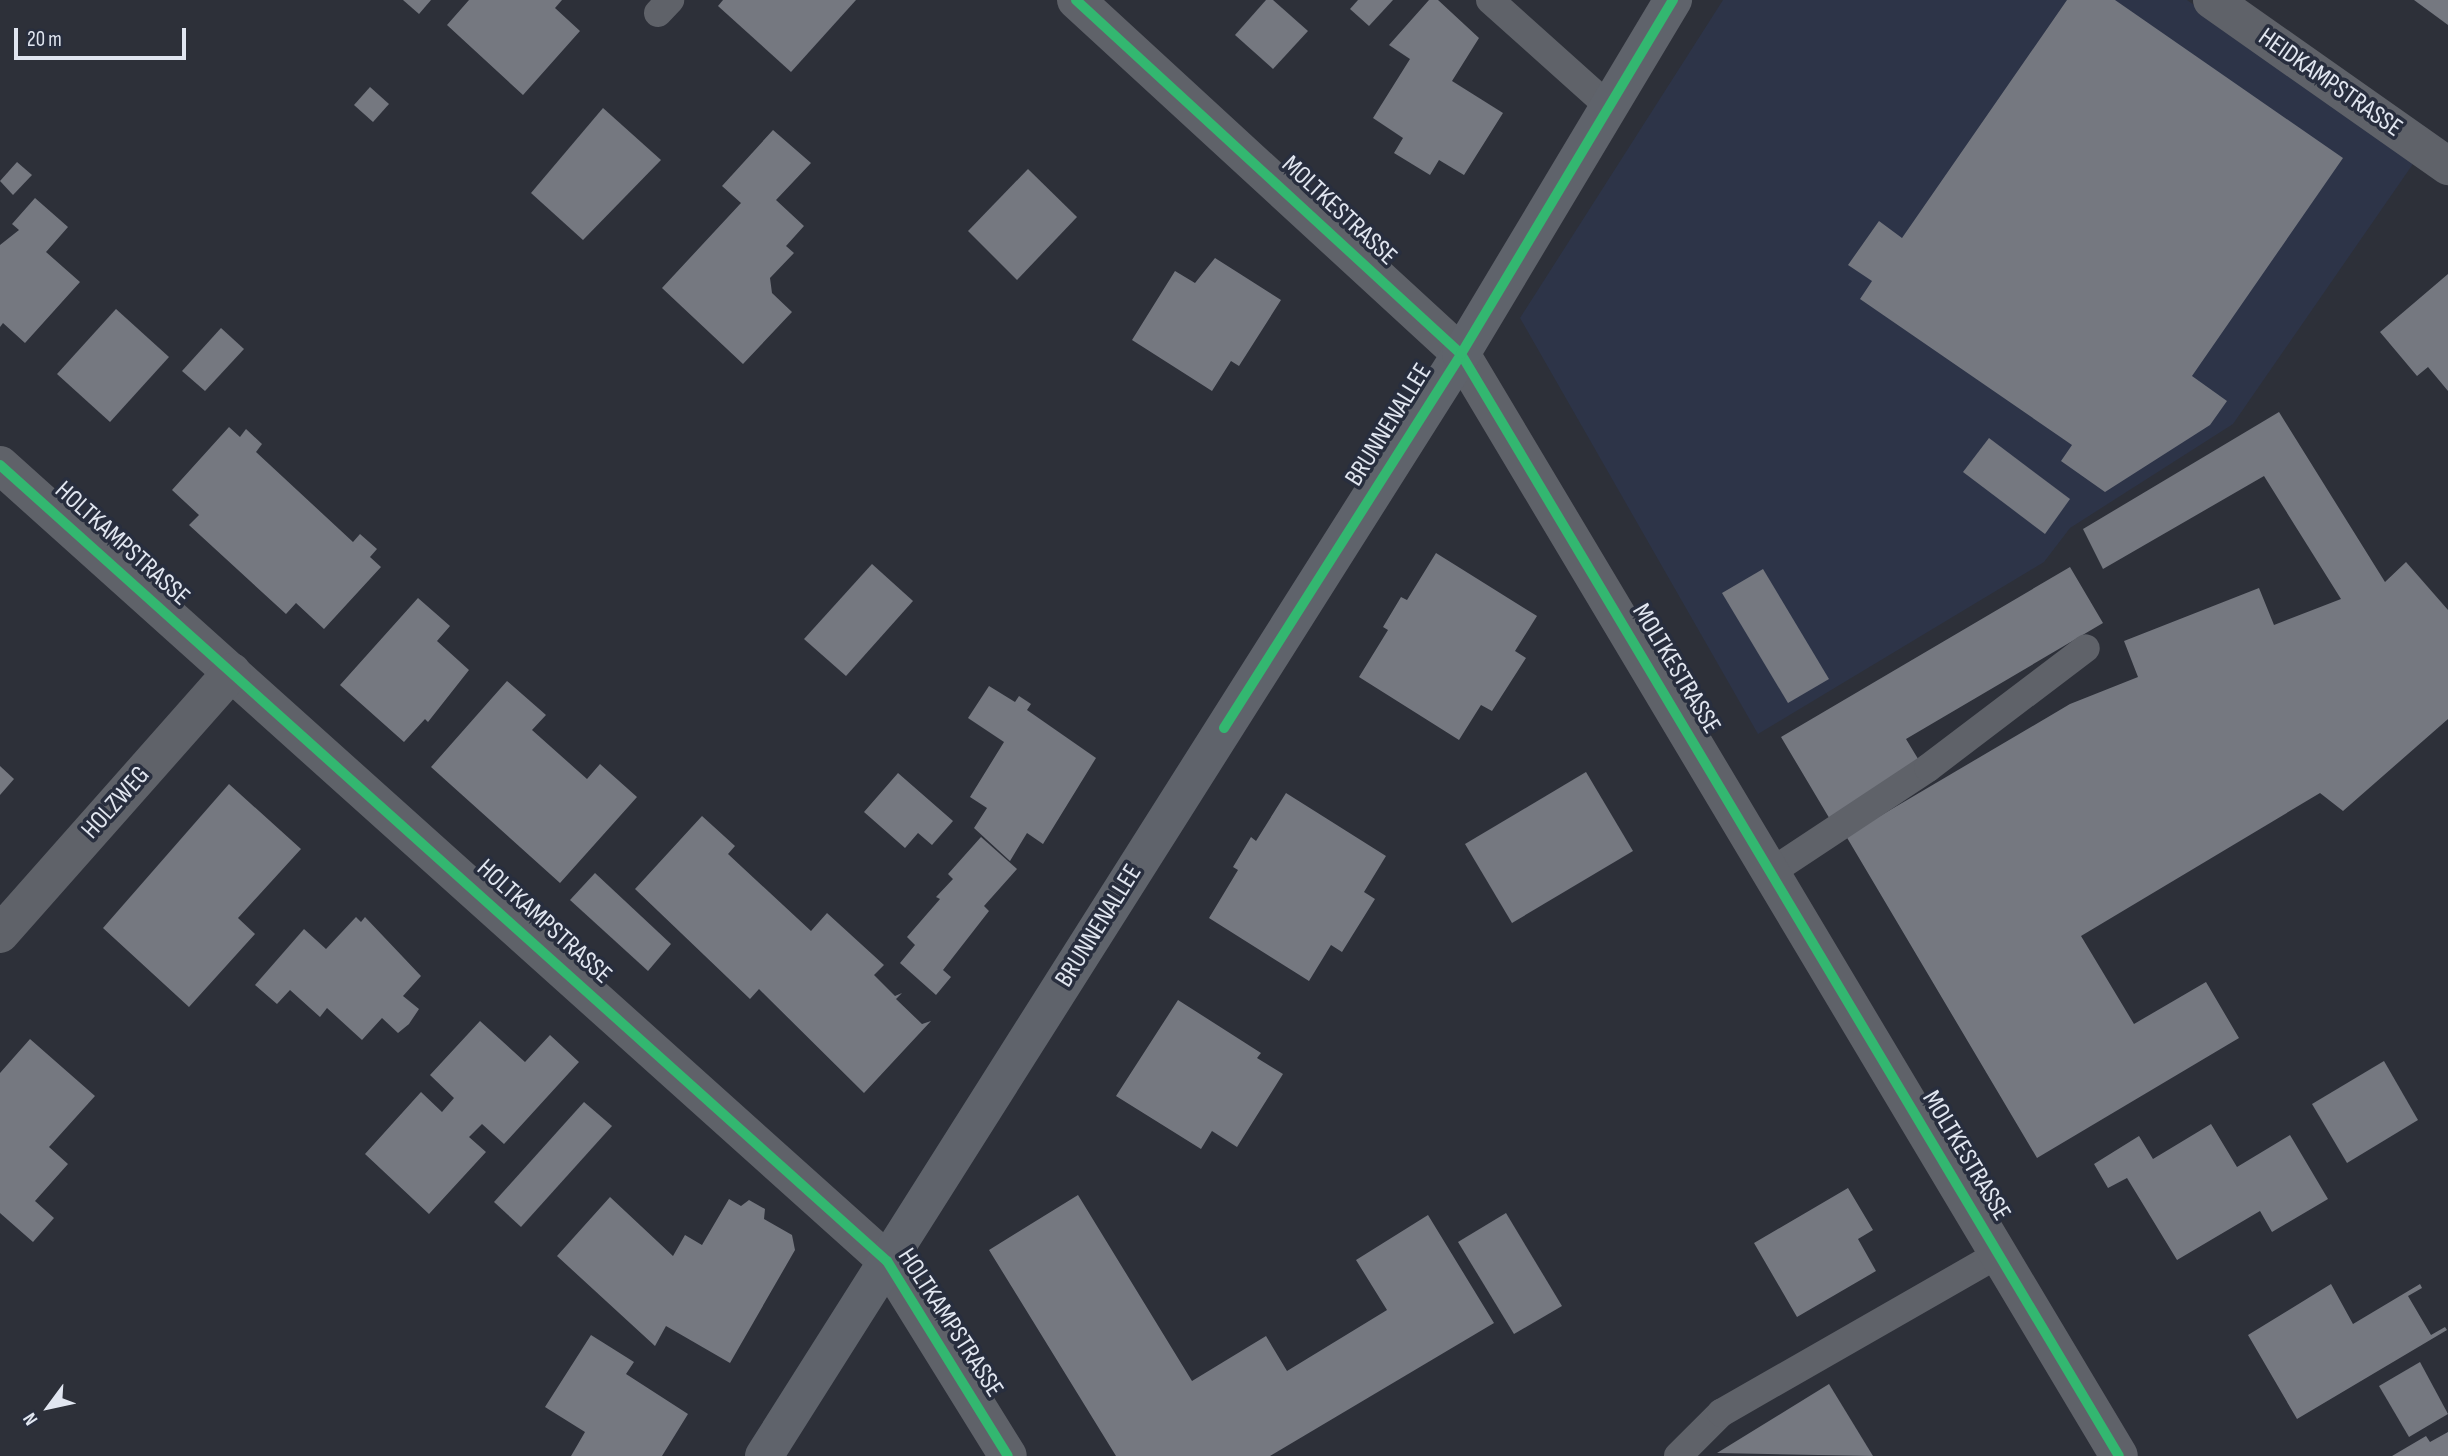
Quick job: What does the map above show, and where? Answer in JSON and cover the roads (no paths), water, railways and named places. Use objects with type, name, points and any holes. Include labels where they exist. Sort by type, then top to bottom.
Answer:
[{"type":"street","name":"MOLTKESTRASSE","points":[[1076,0],[1461,354],[2119,1456]]},
{"type":"street","name":"BRUNNENALLEE","points":[[764,1456],[1461,354],[1673,0]]},
{"type":"street","name":"HEIDKAMPSTRASSE","points":[[2213,0],[2448,166]]},
{"type":"street","name":"HOLTKAMPSTRASSE","points":[[0,465],[887,1261],[1008,1456]]},
{"type":"street","name":"HOLZWEG","points":[[0,934],[232,672]]},
{"type":"lane","points":[[1490,0],[1608,106]]},
{"type":"lane","points":[[1771,872],[1928,768],[2086,648]]},
{"type":"lane","points":[[1678,1456],[1721,1413],[1998,1254]]}]
